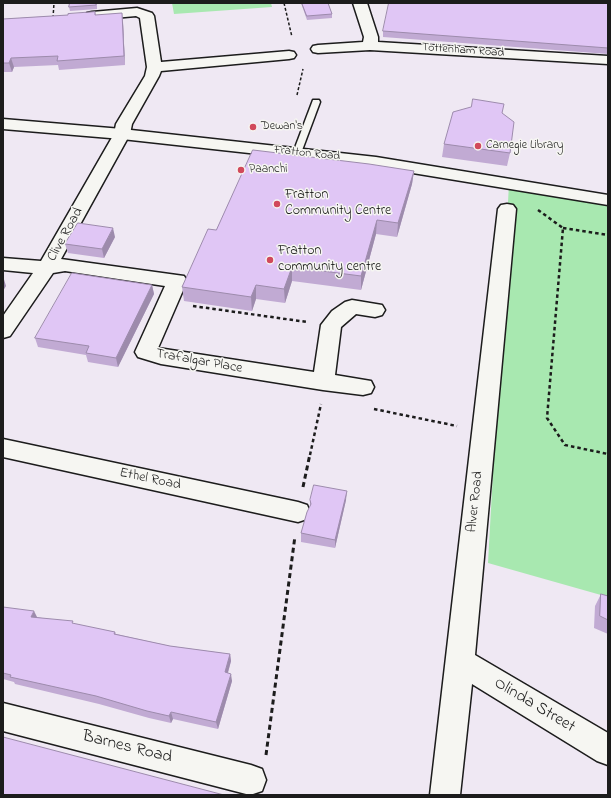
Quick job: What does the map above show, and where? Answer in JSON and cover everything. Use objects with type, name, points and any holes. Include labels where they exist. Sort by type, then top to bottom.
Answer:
[{"type":"street","points":[[360,3],[371,37],[370,46]]},
{"type":"street","points":[[53,19],[137,12],[147,16],[154,67],[289,55]]},
{"type":"street","name":"Tottenham Road","points":[[318,49],[370,46],[608,60]]},
{"type":"street","name":"Clive Road","points":[[3,331],[47,268],[122,134],[124,124],[152,76],[154,67]]},
{"type":"street","name":"Fratton Road","points":[[3,124],[122,134],[376,162],[608,200]]},
{"type":"street","name":"Alver Road","points":[[445,795],[507,209]]},
{"type":"street","name":"Trafalgar Place","points":[[3,264],[47,268],[65,265],[177,280],[166,303],[154,335],[145,352],[161,356],[323,382]]},
{"type":"street","points":[[363,387],[323,382],[331,325],[339,316],[352,307],[375,310]]},
{"type":"street","name":"Ethel Road","points":[[3,448],[298,512]]},
{"type":"street","name":"Olinda Street","points":[[460,662],[608,750]]},
{"type":"street","name":"Barnes Road","points":[[3,717],[258,769]]},
{"type":"lane","points":[[297,153],[316,102]]},
{"type":"path","points":[[53,19],[54,3]]},
{"type":"path","points":[[284,3],[292,37]]},
{"type":"path","points":[[533,206],[563,228],[608,235]]},
{"type":"path","points":[[563,228],[547,418],[565,445],[608,454]]},
{"type":"path","points":[[166,303],[331,325]]},
{"type":"path","points":[[258,769],[298,512],[322,398],[323,382]]},
{"type":"path","points":[[369,408],[483,432]]},
{"type":"green space","points":[[172,3],[271,3],[272,7],[174,14]]},
{"type":"green space","points":[[509,184],[608,202],[608,597],[488,563]]},
{"type":"building","points":[[70,3],[96,3],[96,5],[69,7]]},
{"type":"building","points":[[302,3],[328,3],[332,14],[307,16]]},
{"type":"building","points":[[389,3],[608,3],[608,48],[383,31]]},
{"type":"building","points":[[95,12],[95,15],[122,13],[124,56],[57,61],[58,56],[11,58],[9,63],[3,63],[3,19]]},
{"type":"building","name":"Carnegie Library","points":[[473,99],[504,104],[502,113],[514,122],[510,153],[444,144],[453,112],[471,107]]},
{"type":"building","points":[[253,150],[414,171],[398,223],[377,220],[361,276],[292,267],[284,289],[256,285],[251,297],[182,287],[208,229],[216,230]]},
{"type":"building","points":[[78,223],[113,228],[102,249],[65,244]]},
{"type":"building","points":[[72,273],[152,285],[116,358],[86,353],[89,346],[35,338]]},
{"type":"building","points":[[314,485],[347,491],[335,540],[301,533],[311,504],[310,500]]},
{"type":"building","points":[[601,594],[608,596],[608,620],[600,616]]},
{"type":"building","points":[[3,607],[34,611],[31,617],[73,621],[72,623],[115,632],[114,634],[170,646],[230,654],[225,672],[231,674],[216,722],[171,712],[169,716],[96,696],[10,677],[11,675],[3,673]]},
{"type":"building","points":[[3,737],[224,795],[3,795]]},
{"type":"place","name":"Dewan's","points":[[253,127]]},
{"type":"place","name":"Carnegie Library","points":[[478,146]]},
{"type":"place","name":"Paanchi","points":[[241,170]]},
{"type":"place","name":"Fratton Community Centre","points":[[277,204]]},
{"type":"place","name":"Fratton community centre","points":[[270,260]]}]
